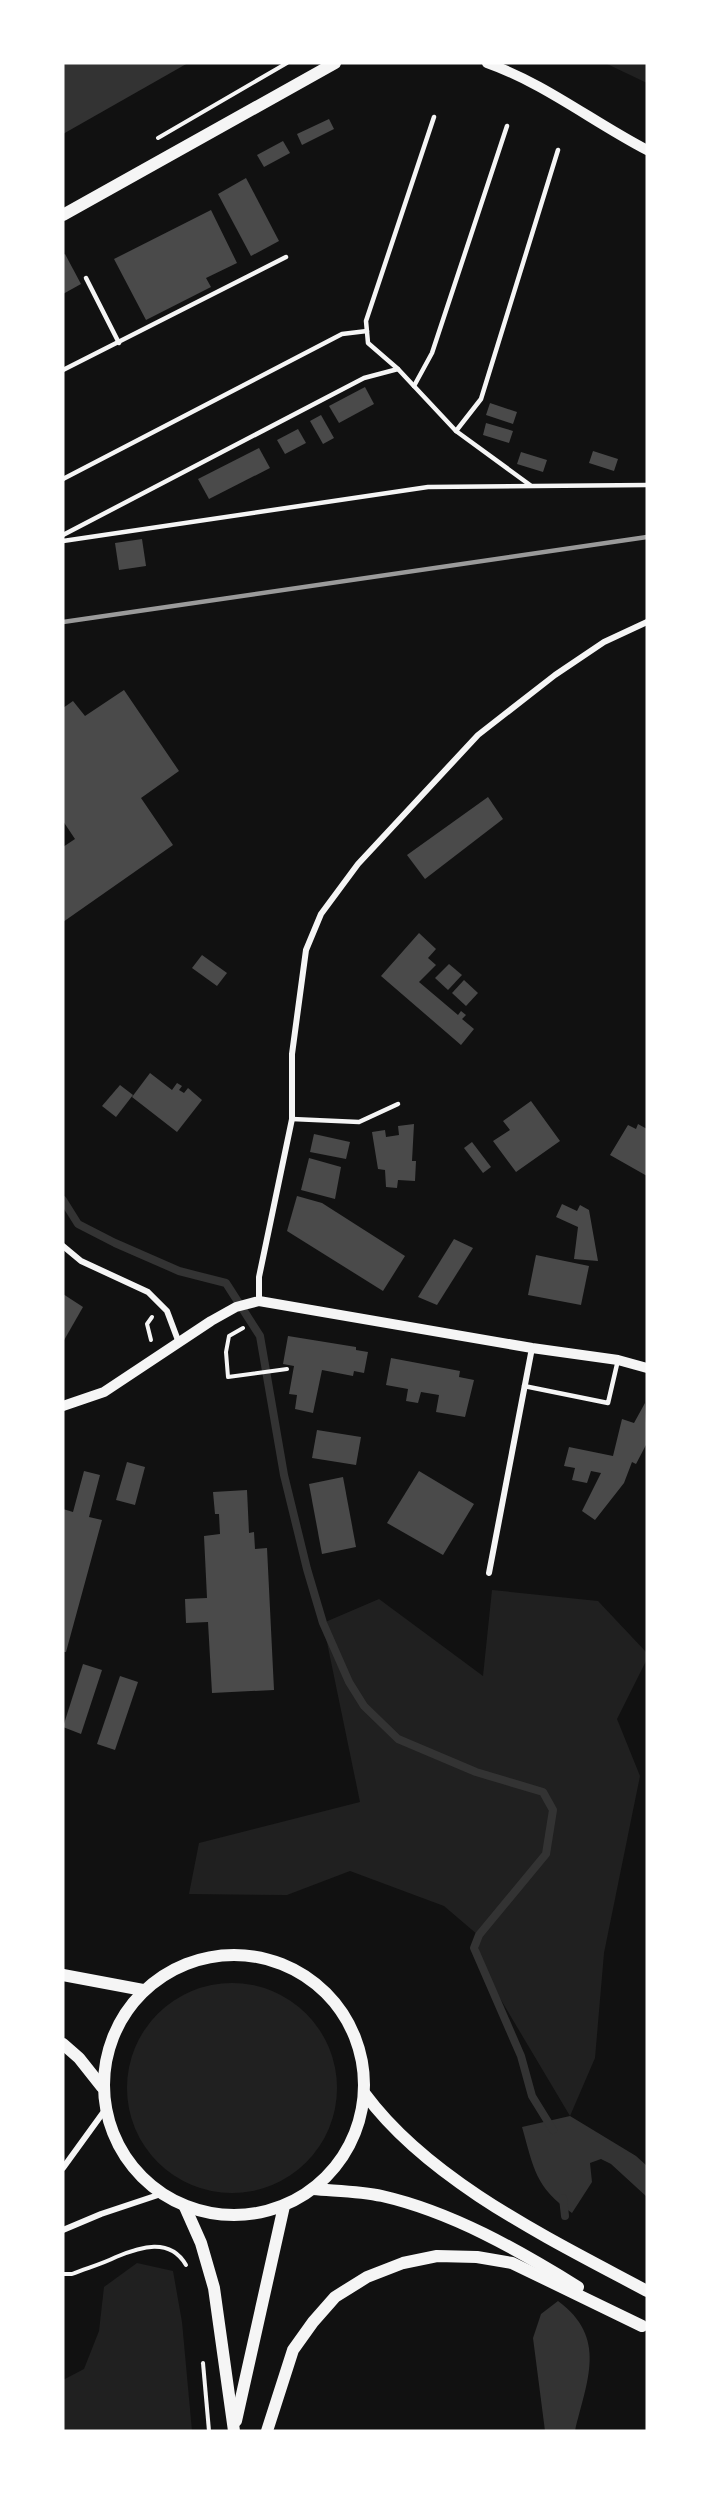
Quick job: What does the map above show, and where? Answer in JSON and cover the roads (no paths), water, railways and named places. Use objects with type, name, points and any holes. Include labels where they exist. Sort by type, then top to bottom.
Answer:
[{"type":"main road","points":[[63,215],[335,63]]},
{"type":"main road","points":[[224,1954],[269,1958],[309,1977],[341,2009],[361,2050],[365,2094],[357,2131],[340,2163],[313,2189],[284,2206],[251,2215],[218,2215],[185,2206],[161,2194],[135,2172],[116,2143],[105,2110],[102,2087],[107,2051],[120,2018],[143,1990],[180,1965],[224,1954]]},
{"type":"main road","points":[[63,1975],[143,1990]]},
{"type":"main road","points":[[63,2043],[79,2058],[102,2087]]},
{"type":"main road","points":[[365,2094],[385,2121],[465,2186],[537,2232],[647,2291]]},
{"type":"main road","points":[[313,2189],[379,2195],[407,2202],[463,2225],[522,2252],[644,2328]]},
{"type":"main road","points":[[185,2206],[201,2243],[214,2288],[234,2430]]},
{"type":"main road","points":[[234,2430],[284,2206]]},
{"type":"main road","points":[[267,2431],[293,2350],[313,2322],[343,2292],[367,2277],[403,2263],[436,2256],[477,2257],[512,2263],[644,2328]]},
{"type":"street","points":[[487,63],[517,74],[605,128],[647,150]]},
{"type":"street","points":[[510,63],[517,74]]},
{"type":"street","points":[[259,1301],[259,1276],[292,1119],[292,1054],[306,950],[321,914],[358,864],[478,735],[555,675],[604,642],[647,622]]},
{"type":"street","points":[[63,1246],[81,1261],[148,1292],[167,1311],[179,1343]]},
{"type":"street","points":[[63,1406],[104,1392],[224,1314],[259,1301],[532,1348],[618,1360],[647,1368]]},
{"type":"street","points":[[489,1574],[532,1348]]},
{"type":"street","points":[[63,2168],[105,2110]]},
{"type":"street","points":[[63,2230],[101,2214],[161,2194]]},
{"type":"lane","points":[[434,117],[366,321],[368,343],[398,369],[456,431],[530,485]]},
{"type":"lane","points":[[414,386],[432,352],[507,126]]},
{"type":"lane","points":[[456,431],[481,399],[558,150]]},
{"type":"lane","points":[[63,370],[286,257]]},
{"type":"lane","points":[[86,278],[119,343]]},
{"type":"lane","points":[[63,479],[342,334],[367,331]]},
{"type":"lane","points":[[63,535],[364,378],[398,369]]},
{"type":"lane","points":[[63,541],[428,487],[647,485]]},
{"type":"lane","points":[[292,1119],[359,1122],[398,1104]]},
{"type":"lane","points":[[524,1386],[608,1403],[618,1360]]},
{"type":"waterway","points":[[63,1200],[78,1224],[115,1243],[179,1271],[226,1283],[260,1336],[284,1475],[307,1569],[323,1623],[349,1682],[364,1706],[398,1739],[476,1772],[543,1792],[553,1810],[546,1854],[479,1935],[474,1948],[521,2056],[532,2096],[553,2130]]},
{"type":"waterway","points":[[563,2198],[565,2216]]},
{"type":"railway","points":[[63,622],[647,537]]}]
